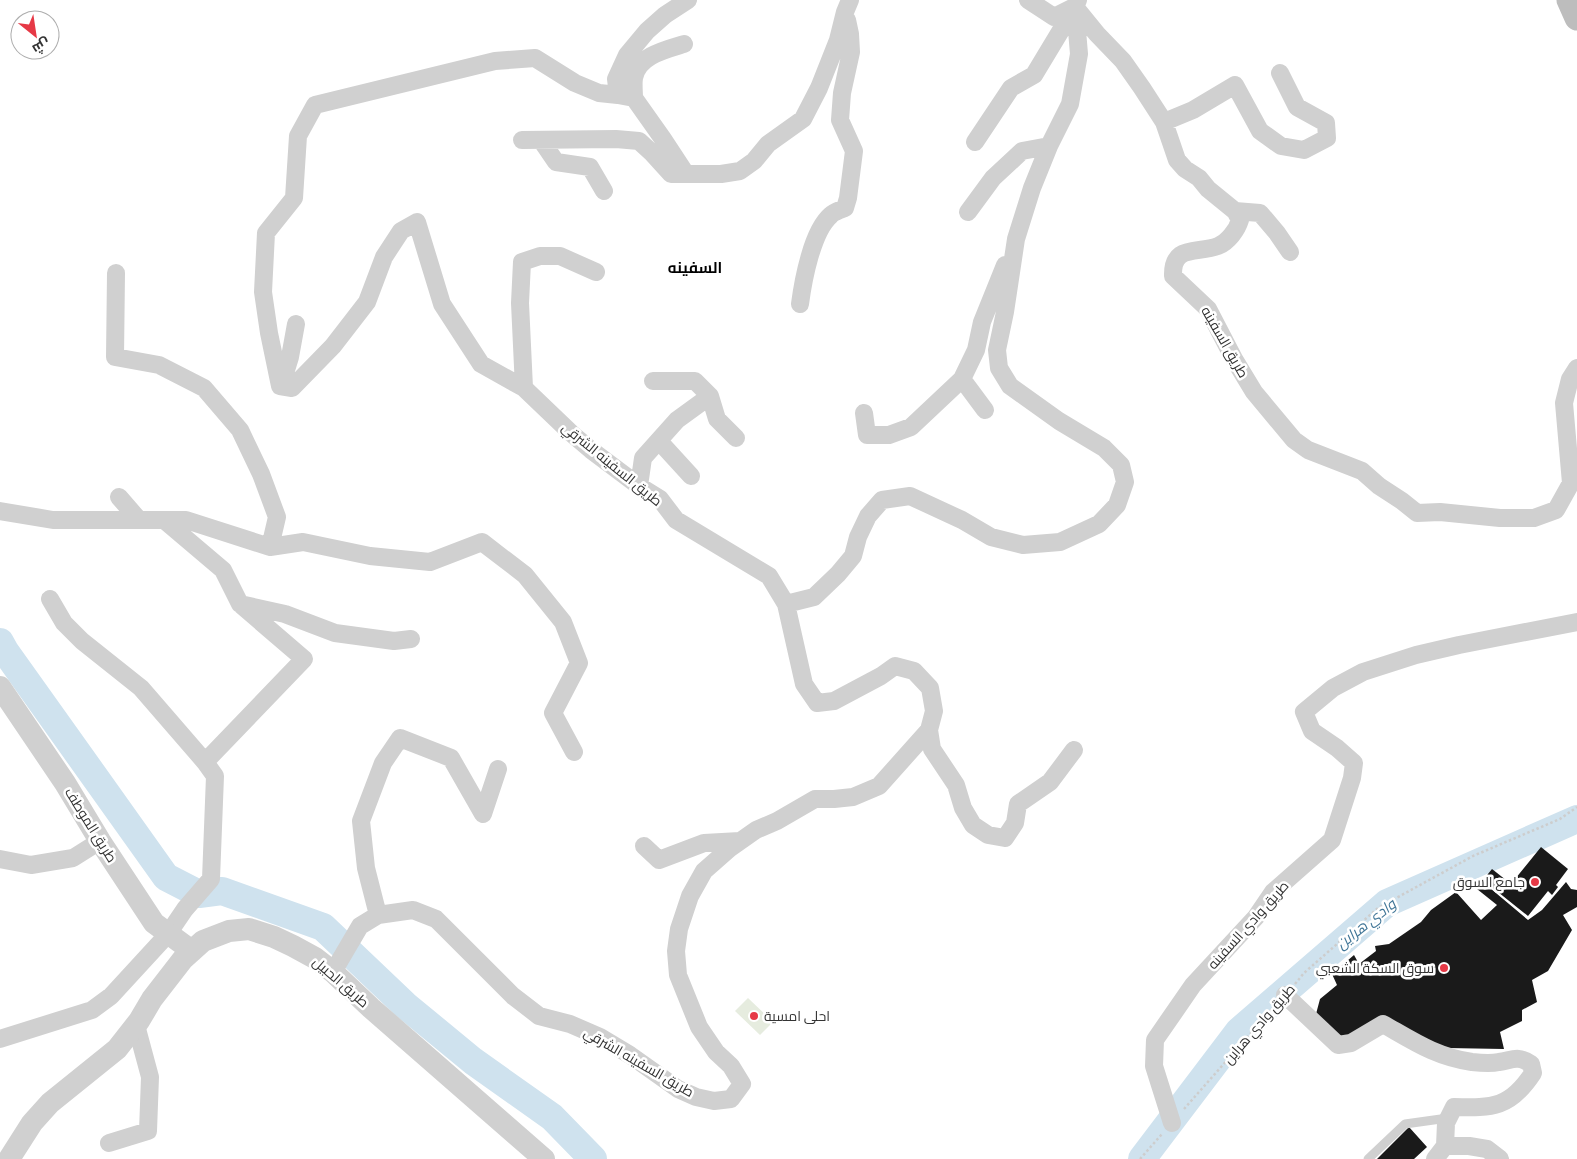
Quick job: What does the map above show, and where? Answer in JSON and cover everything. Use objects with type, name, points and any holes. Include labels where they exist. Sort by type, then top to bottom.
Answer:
[{"type":"main road","points":[[1570,0],[1577,18]]},
{"type":"street","points":[[686,174],[663,139],[626,96],[616,79],[627,55],[659,21],[688,0]]},
{"type":"street","points":[[1028,0],[1054,17],[1076,4]]},
{"type":"street","points":[[1076,4],[1098,34],[1123,61],[1164,122],[1177,160],[1185,169],[1199,178],[1208,189],[1235,210],[1260,213],[1290,252]]},
{"type":"street","points":[[975,142],[1011,88],[1034,75],[1076,4]]},
{"type":"street","points":[[864,413],[867,435],[888,435],[911,426],[962,379],[976,350],[982,322],[1016,239],[1032,188],[1049,146],[1070,104],[1079,54],[1076,4]]},
{"type":"street","points":[[522,140],[616,139],[639,141],[671,174],[721,174],[740,171],[754,161],[768,144],[803,118],[819,88],[838,40],[848,6]]},
{"type":"street","points":[[800,304],[806,266],[821,229],[830,215],[845,208],[848,198],[854,151],[840,120],[842,93],[851,52],[848,6]]},
{"type":"street","points":[[626,96],[641,62],[661,51],[684,44]]},
{"type":"street","points":[[280,386],[263,292],[266,233],[294,198],[298,136],[315,105],[495,61],[535,58],[575,83],[599,94],[626,96]]},
{"type":"street","points":[[1164,122],[1193,110],[1235,85],[1260,131],[1281,146],[1304,150],[1327,138],[1326,123],[1297,108],[1280,73]]},
{"type":"street","points":[[542,140],[556,162],[590,167],[604,191]]},
{"type":"street","points":[[968,212],[993,178],[1022,151],[1049,146]]},
{"type":"street","name":"طريق السفينه","points":[[1235,210],[1240,220],[1237,230],[1219,245],[1186,251],[1177,258],[1173,266],[1173,276],[1208,309],[1254,392],[1294,440],[1308,450],[1362,471],[1379,486],[1417,513],[1440,512],[1500,518],[1534,518],[1556,510],[1574,479],[1564,403],[1570,379],[1577,368]]},
{"type":"street","name":"طريق السفينه الشرقي","points":[[280,386],[292,388],[333,346],[367,302],[384,257],[401,231],[417,222],[442,304],[481,364],[524,388],[571,433],[640,486],[660,498],[676,520],[769,576],[786,604],[804,684],[816,704],[834,701],[881,676],[895,666],[914,671],[930,688],[934,711],[929,730],[879,786],[853,797],[816,799],[777,821],[756,830],[704,871],[690,896],[679,929],[676,952],[678,975],[699,1028],[742,1084],[731,1099],[714,1101],[687,1093],[670,1084],[600,1036],[570,1024],[539,1016],[513,996],[436,919],[413,910],[378,915],[360,926],[333,972]]},
{"type":"street","points":[[786,604],[814,597],[838,574],[853,556],[858,537],[868,516],[882,500],[910,496],[962,520],[991,537],[1023,545],[1060,542],[1099,524],[1117,505],[1125,482],[1121,465],[1104,448],[1059,421],[1010,386],[999,368],[997,350],[1016,239]]},
{"type":"street","points":[[524,388],[520,303],[522,262],[540,256],[560,256],[596,272]]},
{"type":"street","points":[[116,273],[115,357],[159,365],[204,388],[240,430],[261,474],[277,517],[270,547]]},
{"type":"street","points":[[280,386],[290,357],[296,324]]},
{"type":"street","points":[[962,379],[985,410]]},
{"type":"street","points":[[653,381],[695,381],[710,396],[717,419],[736,438]]},
{"type":"street","points":[[640,486],[643,458],[677,420],[710,396]]},
{"type":"street","points":[[659,441],[691,476]]},
{"type":"street","points":[[119,497],[139,520]]},
{"type":"street","points":[[0,511],[53,520],[186,520],[270,547],[303,542],[370,556],[430,562],[482,542],[525,574],[563,622],[579,662],[553,713],[574,752]]},
{"type":"street","points":[[164,520],[223,570],[240,604],[304,659],[205,762]]},
{"type":"street","points":[[0,1040],[92,1010],[111,996],[168,934],[185,909],[211,879],[215,776],[141,688],[82,641],[64,623],[50,599]]},
{"type":"street","points":[[240,604],[285,614],[335,633],[394,641],[411,639]]},
{"type":"street","name":"طريق وادي السفينه","points":[[1172,1123],[1154,1066],[1155,1040],[1194,985],[1256,916],[1273,892],[1332,840],[1352,778],[1354,763],[1337,748],[1312,731],[1304,712],[1334,688],[1363,672],[1416,655],[1577,622]]},
{"type":"street","name":"طريق الموطف","points":[[0,687],[65,783],[100,841],[154,923],[192,951]]},
{"type":"street","points":[[929,730],[932,749],[956,785],[963,808],[973,825],[988,834],[1005,838],[1014,824],[1018,804],[1050,782],[1074,750]]},
{"type":"street","points":[[378,915],[366,868],[361,821],[383,763],[400,738],[451,758],[483,814],[498,769]]},
{"type":"street","points":[[0,859],[31,865],[64,860],[73,858],[100,841]]},
{"type":"street","points":[[644,846],[659,860],[704,842],[740,841]]},
{"type":"street","name":"طريق الحبيل","points":[[9,1159],[32,1124],[50,1103],[116,1049],[136,1025],[183,959],[203,941],[229,931],[248,929],[274,937],[315,958],[544,1159]]},
{"type":"street","points":[[1284,995],[1338,1045],[1351,1043],[1383,1024],[1422,1047],[1439,1054],[1470,1062],[1489,1063],[1510,1059],[1523,1059],[1532,1064],[1533,1073],[1526,1084],[1512,1098],[1497,1106],[1454,1106],[1446,1123],[1440,1153],[1469,1146],[1487,1149],[1500,1159]]},
{"type":"street","points":[[109,1143],[148,1131],[150,1077],[136,1025]]},
{"type":"lane","points":[[1368,1159],[1405,1124],[1448,1118]]},
{"type":"path","name":"طريق وادي هراين","points":[[1140,1159],[1304,973],[1378,908],[1473,856],[1560,819],[1577,807]]},
{"type":"shaded area","name":"احلى امسية","points":[[748,998],[773,1022],[760,1035],[735,1011]]},
{"type":"building","name":"جامع السوق","points":[[1541,847],[1568,869],[1556,885],[1558,887],[1552,895],[1548,891],[1528,916],[1483,880],[1492,869],[1511,884]]},
{"type":"building","name":"سوق السكة الشعبي","points":[[1566,882],[1571,889],[1577,890],[1577,907],[1563,915],[1572,930],[1548,971],[1532,980],[1537,1002],[1522,1010],[1522,1021],[1500,1032],[1504,1049],[1447,1048],[1420,1038],[1395,1022],[1342,1039],[1316,1014],[1320,999],[1337,985],[1332,974],[1354,955],[1359,964],[1376,951],[1375,946],[1389,944],[1421,922],[1431,910],[1456,892],[1481,920],[1497,905],[1477,889],[1484,883],[1528,920],[1542,910]]},
{"type":"building","points":[[1409,1127],[1427,1147],[1414,1159],[1377,1159]]},
{"type":"waterway","points":[[0,642],[166,877],[199,894],[222,891],[323,927],[405,1005],[473,1061],[552,1117],[593,1159]]},
{"type":"waterway","name":"وادي هراين","points":[[1142,1159],[1239,1031],[1387,903],[1577,819]]},
{"type":"place","name":"جامع السوق","points":[[1535,882]]},
{"type":"place","name":"سوق السكة الشعبي","points":[[1444,968]]},
{"type":"place","name":"احلى امسية","points":[[754,1016]]},
{"type":"district","name":"السفينه","points":[[695,268]]}]
